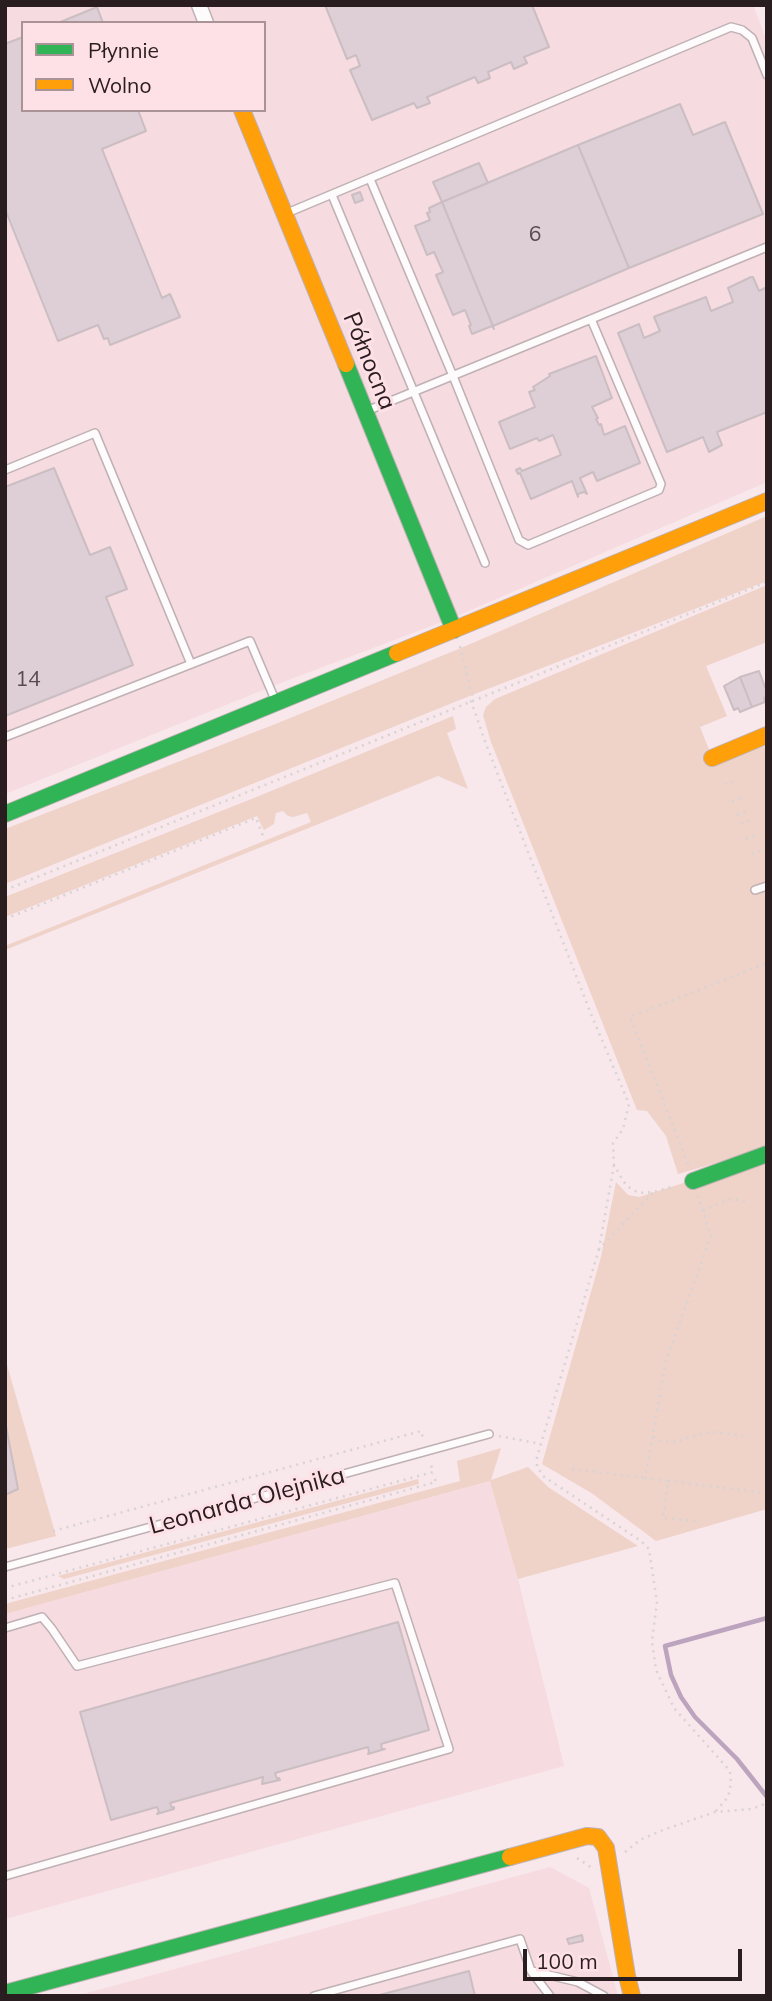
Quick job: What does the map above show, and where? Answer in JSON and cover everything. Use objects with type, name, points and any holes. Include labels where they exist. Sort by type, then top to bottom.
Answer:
[{"type":"street","name":"Północna","points":[[243,112],[454,630]]},
{"type":"street","points":[[5,814],[767,501]]},
{"type":"street","points":[[712,758],[767,735]]},
{"type":"street","points":[[693,1181],[767,1154]]},
{"type":"street","points":[[5,1993],[587,1836],[598,1837],[606,1848],[626,1976],[632,1996]]},
{"type":"lane","points":[[284,215],[731,27],[742,30],[752,38],[767,75]]},
{"type":"lane","points":[[370,179],[519,540],[528,545],[659,491],[662,484],[591,319]]},
{"type":"lane","points":[[332,195],[485,562]]},
{"type":"lane","points":[[365,412],[767,247]]},
{"type":"lane","points":[[5,470],[95,433],[191,664]]},
{"type":"lane","points":[[5,737],[250,641],[276,702]]},
{"type":"lane","points":[[755,890],[767,886]]},
{"type":"lane","name":"Leonarda Olejnika","points":[[5,1567],[489,1434]]},
{"type":"lane","points":[[5,1628],[42,1617],[77,1666],[395,1583],[449,1749],[5,1875]]},
{"type":"lane","points":[[314,1996],[520,1939],[531,1971],[550,1996]]},
{"type":"lane","points":[[531,1971],[578,1982],[604,1996]]},
{"type":"path","points":[[5,890],[767,582]]},
{"type":"path","points":[[454,630],[461,649],[472,695],[471,701],[591,1014],[629,1104],[623,1129],[613,1143],[614,1165],[599,1249],[537,1457],[537,1466],[543,1476],[649,1549],[657,1602],[652,1641],[656,1670],[674,1709],[730,1771],[728,1797],[715,1812]]},
{"type":"path","points":[[725,784],[737,780]]},
{"type":"path","points":[[732,801],[744,797]]},
{"type":"path","points":[[737,816],[749,811]]},
{"type":"path","points":[[5,919],[256,818],[263,836]]},
{"type":"path","points":[[741,824],[753,819]]},
{"type":"path","points":[[746,839],[758,834]]},
{"type":"path","points":[[752,854],[764,849]]},
{"type":"path","points":[[645,1478],[666,1361],[711,1236],[689,1166],[630,1017],[767,963]]},
{"type":"path","points":[[614,1165],[624,1182],[639,1193],[654,1192],[693,1181]]},
{"type":"path","points":[[599,1249],[654,1192]]},
{"type":"path","points":[[703,1210],[727,1200],[746,1202]]},
{"type":"path","points":[[653,1437],[674,1442],[715,1432],[743,1436]]},
{"type":"path","points":[[489,1434],[541,1444]]},
{"type":"path","points":[[572,1469],[767,1493]]},
{"type":"path","points":[[5,1600],[436,1482],[433,1472]]},
{"type":"path","points":[[668,1481],[663,1518],[695,1521]]},
{"type":"path","points":[[572,1853],[601,1874],[640,1840],[715,1812],[751,1809],[766,1803]]},
{"type":"shaded area","points":[[5,5],[753,5],[767,42],[767,482],[450,619],[283,682],[5,794]]},
{"type":"shaded area","points":[[767,516],[767,581],[472,695],[5,884],[5,829],[278,723],[461,648]]},
{"type":"shaded area","points":[[767,585],[767,642],[706,666],[727,716],[700,727],[712,757],[767,746],[767,1148],[678,1174],[666,1136],[647,1111],[637,1110],[491,742],[483,715],[486,707],[495,699]]},
{"type":"shaded area","points":[[453,716],[456,729],[447,733],[468,789],[438,776],[5,950],[5,946],[311,822],[307,813],[293,817],[283,811],[276,813],[274,824],[264,830],[257,816],[5,917],[5,897]]},
{"type":"shaded area","points":[[767,1157],[767,1509],[656,1541],[593,1494],[542,1464],[601,1257],[616,1182],[628,1195],[639,1197]]},
{"type":"shaded area","points":[[5,1358],[56,1536],[5,1549]]},
{"type":"shaded area","points":[[501,1448],[491,1480],[528,1467],[548,1487],[638,1546],[518,1579],[490,1481],[5,1614],[5,1604],[460,1481],[457,1461]]},
{"type":"shaded area","points":[[418,1479],[419,1484],[64,1579],[58,1576]]},
{"type":"shaded area","points":[[491,1481],[564,1766],[5,1919],[5,1614]]},
{"type":"shaded area","points":[[550,1867],[589,1888],[618,1996],[76,1996]]},
{"type":"building","points":[[325,5],[532,5],[549,47],[524,57],[527,63],[514,69],[511,62],[488,72],[490,78],[478,83],[475,77],[427,97],[430,103],[417,108],[414,103],[372,120],[350,70],[360,66],[356,55],[347,59]]},
{"type":"building","points":[[97,7],[102,21],[63,21]]},
{"type":"building","points":[[21,38],[21,112],[139,112],[146,131],[102,149],[162,298],[170,294],[180,317],[110,345],[98,325],[58,341],[5,209],[5,44]]},
{"type":"building","points":[[680,104],[693,135],[725,122],[763,214],[629,268],[578,145]]},
{"type":"building","points":[[578,145],[629,268],[493,326],[442,202]]},
{"type":"building","points":[[479,163],[488,183],[442,202],[433,182]]},
{"type":"building","points":[[360,192],[363,200],[355,203],[352,195]]},
{"type":"building","points":[[442,202],[494,329],[492,326],[472,334],[465,310],[453,315],[436,275],[443,272],[434,252],[427,255],[415,226],[430,220],[427,213],[430,212],[429,208]]},
{"type":"building","points":[[751,277],[759,291],[767,287],[767,412],[717,432],[722,445],[709,452],[703,437],[667,452],[618,333],[639,324],[644,338],[660,331],[654,317],[706,297],[711,311],[733,302],[728,288]]},
{"type":"building","points":[[596,356],[612,398],[592,407],[598,418],[596,419],[599,425],[601,424],[604,435],[625,426],[640,463],[597,481],[593,472],[580,478],[587,494],[578,494],[578,497],[572,481],[531,499],[520,473],[516,470],[520,468],[522,471],[561,455],[553,435],[539,441],[537,438],[510,449],[499,422],[535,407],[529,392],[535,390],[533,387],[550,376],[549,374]]},
{"type":"building","points":[[54,468],[90,555],[110,547],[127,589],[106,597],[133,665],[5,716],[5,487]]},
{"type":"building","points":[[759,671],[767,687],[767,697],[764,698],[765,702],[752,707],[740,677]]},
{"type":"building","points":[[740,677],[752,707],[740,712],[738,708],[734,710],[724,686]]},
{"type":"building","points":[[5,1421],[18,1489],[5,1495]]},
{"type":"building","points":[[398,1622],[429,1730],[381,1744],[382,1749],[385,1749],[368,1754],[368,1747],[275,1773],[280,1780],[262,1784],[263,1777],[170,1803],[174,1809],[157,1814],[157,1807],[111,1820],[80,1712]]},
{"type":"building","points":[[582,1935],[583,1941],[569,1944],[567,1939]]},
{"type":"building","points":[[469,1971],[475,1996],[376,1996]]},
{"type":"waterway","points":[[767,1618],[665,1646],[671,1675],[681,1697],[695,1717],[737,1759],[767,1797]]},
{"type":"traffic: fast","points":[[346,364],[454,630]]},
{"type":"traffic: fast","points":[[5,814],[397,653]]},
{"type":"traffic: fast","points":[[693,1181],[767,1154]]},
{"type":"traffic: fast","points":[[5,1993],[510,1857]]},
{"type":"traffic: slow","points":[[243,112],[346,364]]},
{"type":"traffic: slow","points":[[397,653],[767,501]]},
{"type":"traffic: slow","points":[[712,758],[767,735]]},
{"type":"traffic: slow","points":[[510,1857],[587,1836],[598,1837],[606,1848],[632,1996]]}]
